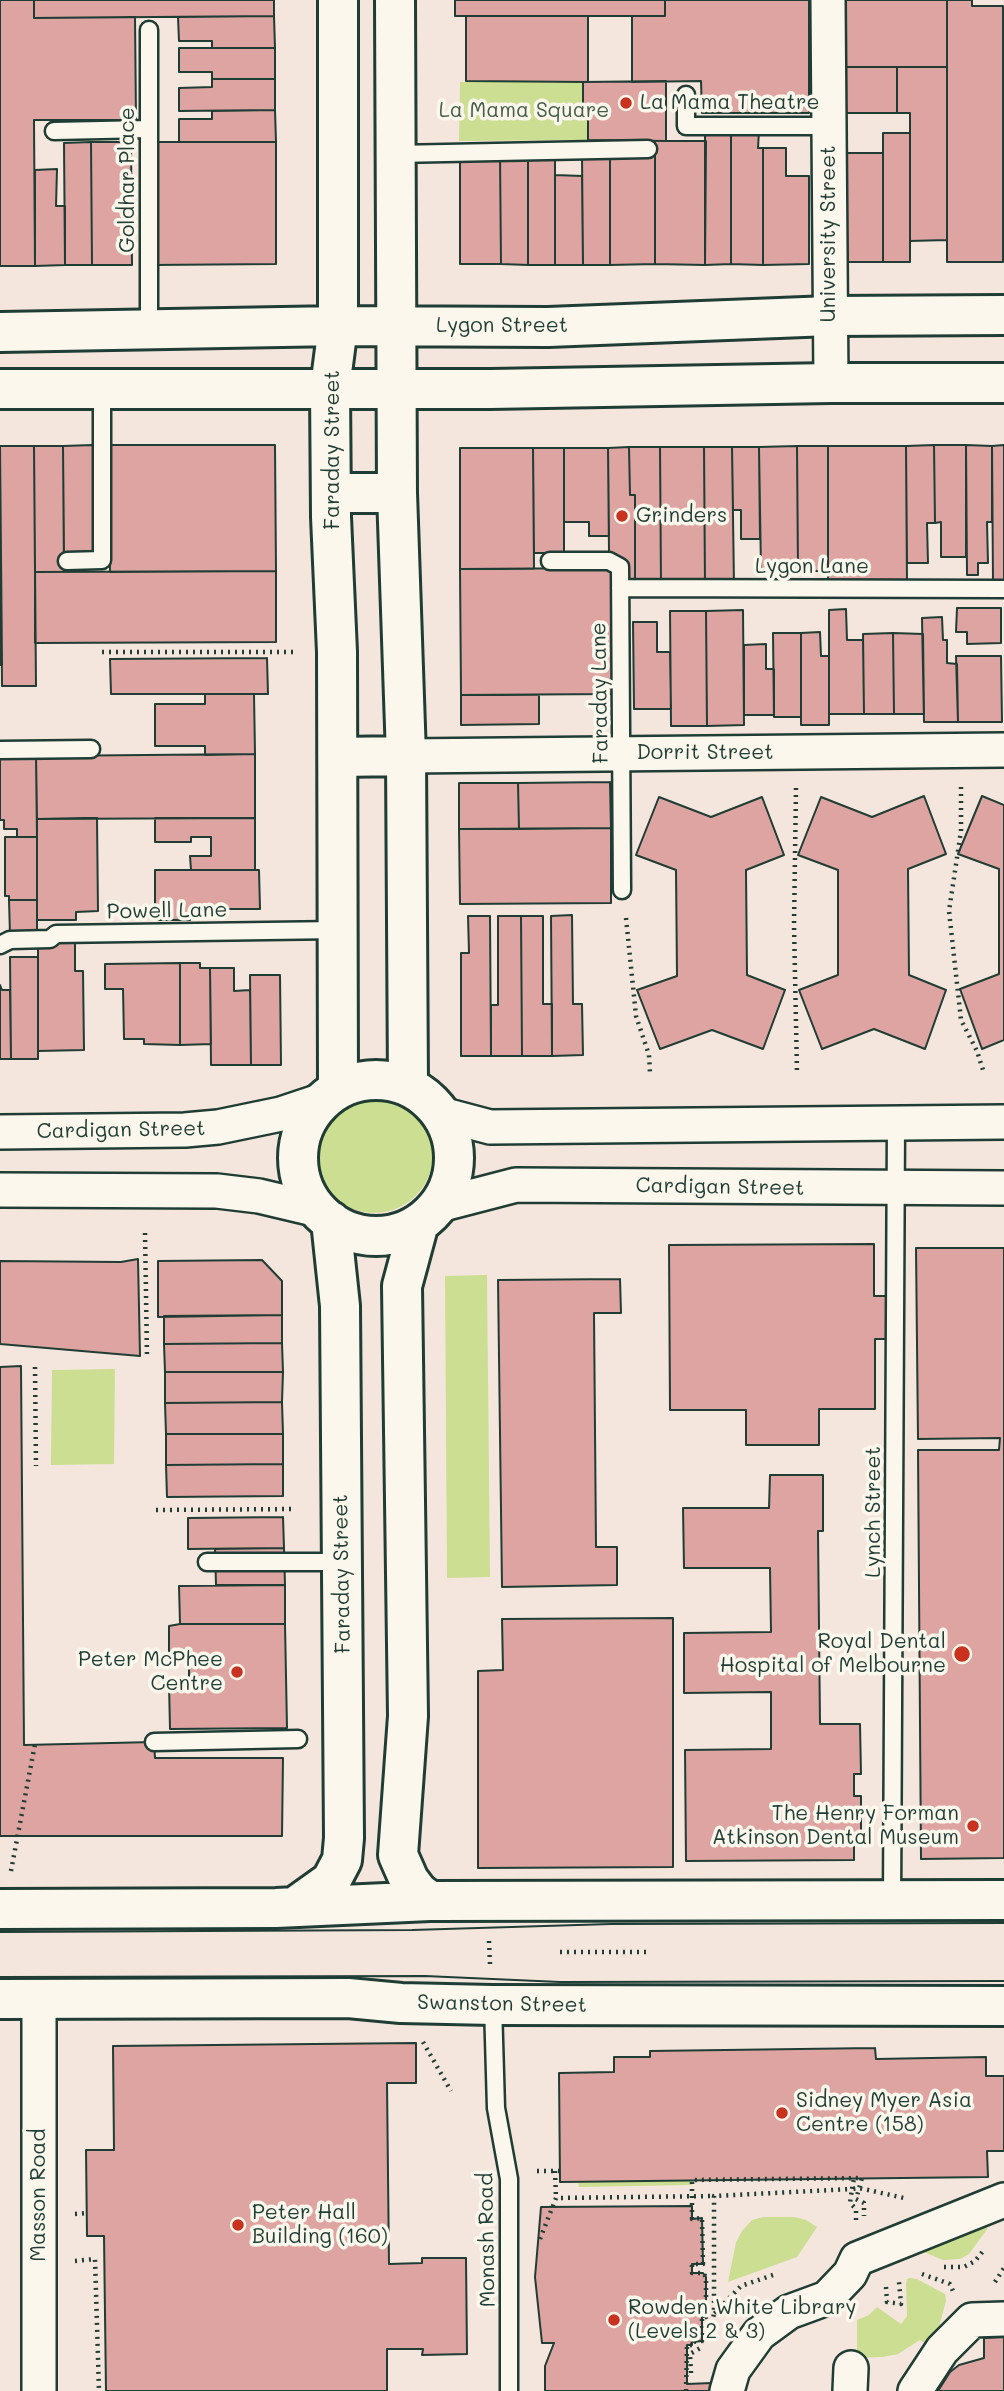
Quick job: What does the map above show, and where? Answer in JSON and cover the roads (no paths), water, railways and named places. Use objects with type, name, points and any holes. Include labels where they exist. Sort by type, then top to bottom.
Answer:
[{"type":"street","name":"Faraday Street","points":[[331,1094],[340,1022],[336,589],[331,493],[330,388],[338,326],[338,0]]},
{"type":"street","points":[[395,0],[395,327],[405,756],[408,1086]]},
{"type":"street","name":"University Street","points":[[828,0],[831,383]]},
{"type":"street","points":[[338,100],[395,100]]},
{"type":"street","name":"Lygon Street","points":[[0,332],[338,326],[548,327],[830,316],[1004,316]]},
{"type":"street","points":[[100,331],[102,389]]},
{"type":"street","points":[[0,389],[546,389],[831,383],[1004,383]]},
{"type":"street","points":[[331,493],[397,493]]},
{"type":"street","name":"Dorrit Street","points":[[405,756],[1004,750]]},
{"type":"street","points":[[338,757],[405,756]]},
{"type":"street","points":[[324,1216],[305,1190],[298,1167],[300,1142],[308,1119],[331,1094],[361,1080],[385,1080],[408,1086],[426,1098],[441,1114],[452,1136],[454,1160],[450,1184],[429,1214],[402,1286],[408,1716],[398,1855],[409,1880],[418,1892],[430,1901]]},
{"type":"street","name":"Cardigan Street","points":[[0,1132],[185,1130],[218,1127],[281,1114],[331,1094]]},
{"type":"street","points":[[441,1114],[490,1127],[1004,1122]]},
{"type":"street","name":"Cardigan Street","points":[[429,1214],[516,1185],[1004,1188]]},
{"type":"street","points":[[0,1191],[217,1191],[259,1196],[324,1216],[351,1232],[375,1236],[398,1233],[429,1214]]},
{"type":"street","name":"Faraday Street","points":[[296,1906],[331,1881],[342,1860],[344,1838],[340,1306],[324,1216]]},
{"type":"street","points":[[0,1909],[296,1906],[430,1901],[1004,1900]]},
{"type":"street","name":"Swanston Street","points":[[0,2000],[348,1998],[401,2003],[493,2005],[1004,2006]]},
{"type":"street","name":"Masson Road","points":[[39,2000],[39,2391]]},
{"type":"street","points":[[727,2391],[733,2370],[759,2334],[789,2312],[827,2298],[850,2274],[857,2259],[1004,2200]]},
{"type":"street","points":[[915,2391],[942,2350],[971,2320],[1004,2319]]},
{"type":"lane","name":"Goldhar Place","points":[[149,30],[149,329]]},
{"type":"lane","points":[[685,95],[686,126],[829,125]]},
{"type":"lane","points":[[54,131],[149,129]]},
{"type":"lane","points":[[395,153],[648,149]]},
{"type":"lane","points":[[67,561],[102,560],[102,389]]},
{"type":"lane","name":"Faraday Lane","points":[[550,561],[609,561],[620,567],[622,890]]},
{"type":"lane","name":"Lygon Lane","points":[[620,588],[1004,589]]},
{"type":"lane","points":[[0,750],[91,750]]},
{"type":"lane","name":"Powell Lane","points":[[0,945],[10,940],[50,939],[56,934],[338,930]]},
{"type":"lane","name":"Lynch Street","points":[[892,1901],[896,1123]]},
{"type":"lane","points":[[207,1562],[342,1562]]},
{"type":"lane","points":[[154,1742],[298,1739]]},
{"type":"lane","name":"Monash Road","points":[[493,2005],[496,2108],[509,2179],[509,2391]]},
{"type":"tram line","points":[[0,1932],[412,1930],[611,1924],[1004,1923]]},
{"type":"tram line","points":[[0,1977],[425,1976],[560,1982],[1004,1981]]},
{"type":"place","name":"La Mama Theatre","points":[[626,103]]},
{"type":"place","name":"Grinders","points":[[622,516]]},
{"type":"place","name":"Royal Dental Hospital of Melbourne","points":[[962,1654]]},
{"type":"place","name":"Peter McPhee Centre","points":[[237,1672]]},
{"type":"place","name":"The Henry Forman Atkinson Dental Museum","points":[[973,1826]]},
{"type":"place","name":"Sidney Myer Asia Centre (158)","points":[[782,2113]]},
{"type":"place","name":"Peter Hall Building (160)","points":[[238,2225]]},
{"type":"place","name":"Rowden White Library (Levels 2 & 3)","points":[[614,2320]]},
{"type":"park label","name":"La Mama Square","points":[[524,111]]}]
